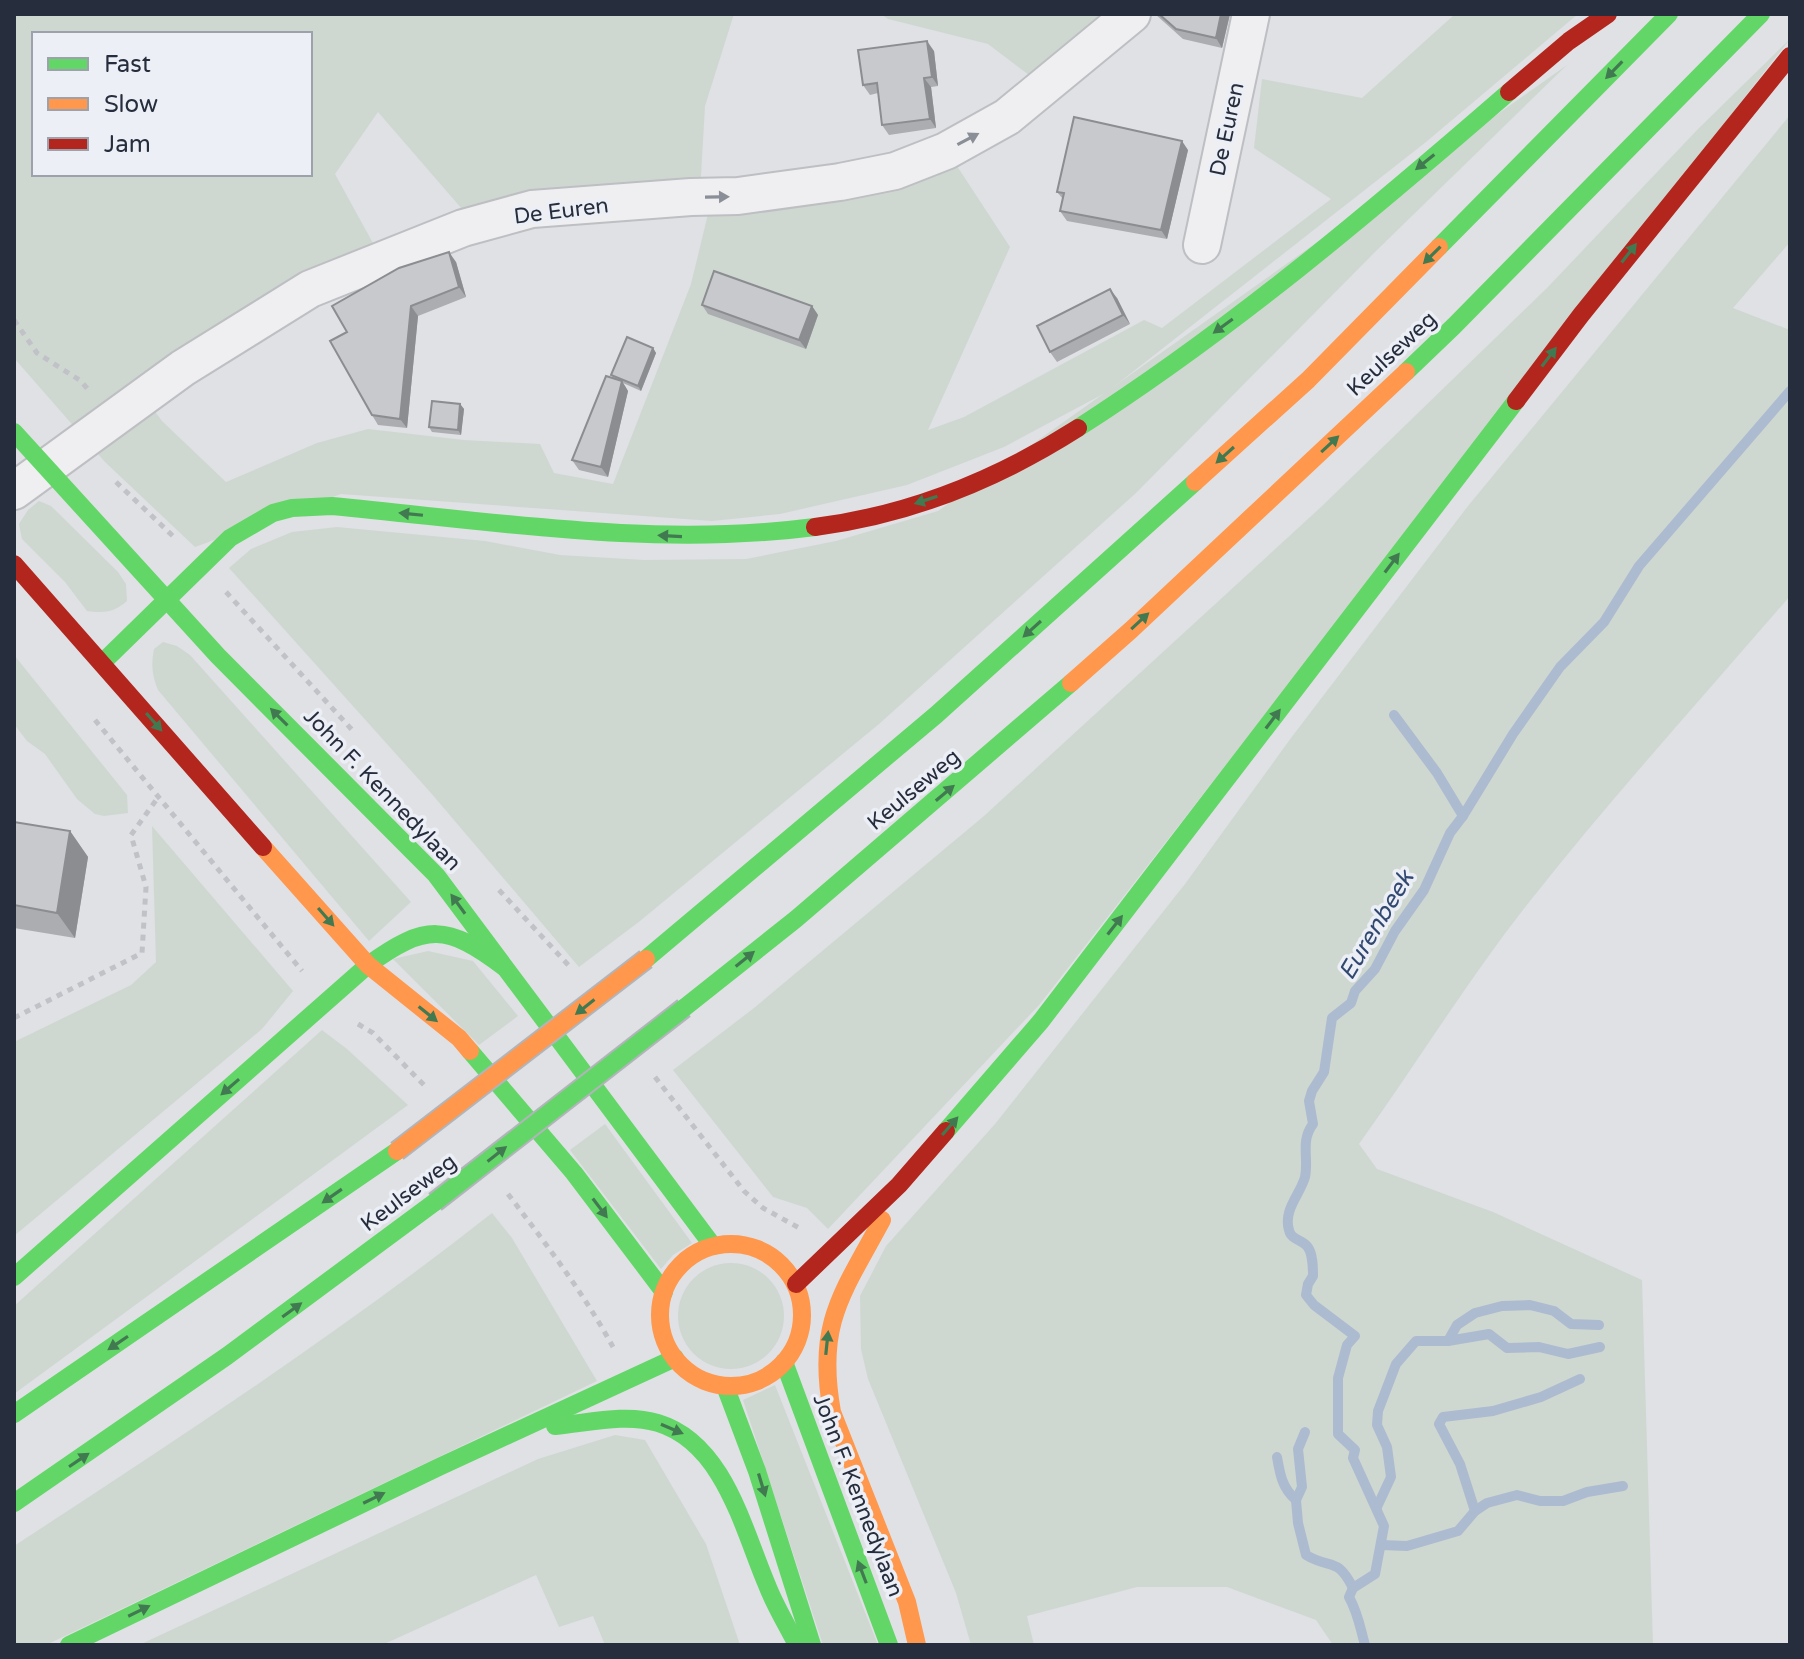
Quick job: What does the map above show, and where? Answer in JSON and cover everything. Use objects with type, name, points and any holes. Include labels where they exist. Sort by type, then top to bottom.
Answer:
[{"type":"main road","points":[[102,663],[230,538],[273,513],[309,506],[684,537],[794,531],[914,504],[999,473],[1075,431],[1242,313],[1608,14]]},
{"type":"main road","name":"Keulseweg","points":[[14,1414],[397,1151],[646,959],[936,715],[1308,380],[1669,14]]},
{"type":"main road","name":"Keulseweg","points":[[14,1503],[143,1417],[435,1202],[796,919],[979,764],[1131,630],[1454,326],[1761,14]]},
{"type":"main road","points":[[796,1284],[899,1185],[1041,1021],[1581,315],[1790,56]]},
{"type":"main road","name":"John F. Kennedylaan","points":[[14,432],[59,460],[167,599],[218,656],[436,875],[713,1246]]},
{"type":"main road","points":[[14,564],[368,965],[459,1038],[574,1173],[664,1292]]},
{"type":"main road","points":[[14,1277],[397,942],[445,933],[458,936],[477,945],[504,967]]},
{"type":"main road","points":[[899,1185],[829,1321],[825,1367],[832,1412],[907,1602],[917,1645]]},
{"type":"main road","points":[[728,1244],[763,1251],[782,1266],[796,1284],[801,1305],[801,1328],[794,1349],[784,1362],[757,1381],[740,1386],[725,1386],[700,1379],[675,1358],[667,1345],[661,1323],[664,1292],[676,1270],[691,1257],[713,1246],[728,1244]]},
{"type":"main road","points":[[69,1645],[439,1467],[675,1358]]},
{"type":"main road","name":"John F. Kennedylaan","points":[[784,1362],[889,1645]]},
{"type":"main road","points":[[725,1386],[757,1471],[812,1645]]},
{"type":"main road","points":[[527,1428],[628,1420],[655,1422],[685,1434],[705,1454],[720,1480],[765,1583],[797,1645]]},
{"type":"street","name":"De Euren","points":[[14,491],[183,368],[310,289],[463,228],[532,209],[738,196],[895,171],[946,151],[1007,117],[1132,14]]},
{"type":"street","name":"De Euren","points":[[1202,245],[1251,14]]},
{"type":"path","points":[[14,320],[37,353],[81,381],[98,401],[109,423]]},
{"type":"path","points":[[59,460],[119,484],[201,564]]},
{"type":"path","points":[[218,656],[253,623]]},
{"type":"path","points":[[119,748],[151,718]]},
{"type":"path","points":[[14,1018],[142,953],[146,887],[131,835],[159,796]]},
{"type":"shaded area","points":[[14,14],[734,14],[705,106],[700,193],[465,221],[462,209],[378,112],[335,174],[374,245],[139,390],[162,421],[226,482],[317,443],[368,429],[464,440],[540,444],[554,473],[613,484],[691,284],[708,214],[745,214],[879,192],[957,166],[1010,247],[928,430],[964,417],[1144,320],[1162,328],[1331,199],[1254,148],[1262,79],[1362,98],[1455,14],[1578,14],[1426,142],[1107,392],[1004,447],[907,485],[780,514],[712,521],[341,494],[195,547],[105,462],[14,358]]},
{"type":"shaded area","points":[[881,14],[1135,14],[1046,88],[988,44],[888,19]]},
{"type":"shaded area","points":[[1790,39],[1040,1004],[828,1229],[807,1208],[773,1197],[673,1070],[754,1008],[984,816],[1321,507],[1547,288],[1698,129]]},
{"type":"shaded area","points":[[1567,65],[1376,251],[1136,493],[879,724],[640,921],[579,967],[431,793],[229,568],[251,549],[292,532],[337,527],[485,541],[560,555],[644,560],[746,559],[836,541],[938,511]]},
{"type":"shaded area","points":[[1790,115],[1790,242],[1733,308],[1790,330],[1790,596],[1530,901],[1359,1144],[1377,1169],[1493,1212],[1642,1280],[1653,1645],[1333,1645],[1316,1620],[1227,1587],[1137,1587],[1027,1616],[1034,1645],[971,1645],[956,1593],[868,1379],[861,1349],[860,1296],[886,1246],[995,1124],[1185,884],[1291,738],[1468,506]]},
{"type":"shaded area","points":[[39,501],[51,506],[118,572],[126,584],[127,601],[108,611],[87,611],[65,582],[22,539],[19,524]]},
{"type":"shaded area","points":[[163,642],[177,646],[190,655],[411,902],[369,941],[158,690],[154,680],[153,655],[154,649]]},
{"type":"shaded area","points":[[14,655],[127,795],[128,813],[95,814],[77,799],[45,754],[27,741],[14,724]]},
{"type":"shaded area","points":[[152,826],[293,991],[262,1029],[14,1236],[14,1042],[131,985],[156,962]]},
{"type":"shaded area","points":[[428,951],[473,961],[518,1016],[479,1045],[393,959]]},
{"type":"shaded area","points":[[322,1030],[408,1105],[14,1394],[14,1306]]},
{"type":"shaded area","points":[[605,1124],[692,1243],[673,1255],[661,1269],[570,1150]]},
{"type":"shaded area","points":[[492,1213],[512,1238],[597,1381],[46,1645],[14,1645],[14,1546],[317,1343]]},
{"type":"shaded area","points":[[731,1263],[751,1267],[768,1279],[780,1296],[784,1316],[780,1336],[768,1353],[751,1365],[731,1369],[711,1365],[694,1353],[682,1336],[678,1316],[682,1296],[694,1279],[711,1267]]},
{"type":"shaded area","points":[[775,1385],[878,1645],[823,1645],[743,1400]]},
{"type":"shaded area","points":[[615,1435],[645,1440],[706,1544],[740,1645],[605,1645],[593,1616],[559,1627],[536,1575],[382,1645],[139,1645],[538,1459]]},
{"type":"building","points":[[1159,14],[1221,14],[1216,38],[1176,29]]},
{"type":"building","points":[[927,41],[932,77],[924,78],[930,119],[882,125],[877,83],[863,85],[858,50]]},
{"type":"building","points":[[1074,117],[1182,141],[1161,230],[1060,211],[1064,193],[1057,192]]},
{"type":"building","points":[[449,252],[459,287],[411,306],[400,419],[372,415],[330,341],[347,332],[332,306],[399,268]]},
{"type":"building","points":[[714,271],[812,306],[799,340],[702,305]]},
{"type":"building","points":[[1110,289],[1123,315],[1050,352],[1037,326]]},
{"type":"building","points":[[627,337],[653,348],[638,386],[611,375]]},
{"type":"building","points":[[606,376],[622,381],[601,467],[572,460]]},
{"type":"building","points":[[432,401],[460,404],[458,430],[429,427]]},
{"type":"building","points":[[14,822],[70,831],[57,913],[14,905]]},
{"type":"waterway","name":"Eurenbeek","points":[[1365,1645],[1349,1597],[1353,1588],[1375,1574],[1384,1526],[1353,1458],[1355,1450],[1338,1434],[1338,1378],[1347,1345],[1355,1336],[1314,1305],[1306,1295],[1313,1276],[1312,1256],[1307,1246],[1292,1236],[1288,1223],[1290,1209],[1305,1177],[1306,1143],[1313,1124],[1309,1101],[1324,1072],[1332,1018],[1351,1003],[1355,991],[1375,969],[1395,931],[1424,890],[1450,833],[1560,667],[1604,622],[1639,566],[1790,391]]},
{"type":"waterway","name":"Eurenbeek","points":[[1394,715],[1437,773],[1463,816]]},
{"type":"waterway","points":[[1448,1341],[1457,1325],[1475,1313],[1502,1306],[1530,1305],[1554,1311],[1571,1324],[1599,1325]]},
{"type":"waterway","points":[[1377,1507],[1391,1477],[1387,1447],[1377,1425],[1378,1411],[1396,1364],[1416,1341],[1448,1341],[1489,1334],[1507,1348],[1539,1347],[1568,1354],[1600,1347]]},
{"type":"waterway","points":[[1475,1511],[1460,1464],[1439,1424],[1443,1417],[1493,1411],[1541,1397],[1580,1379]]},
{"type":"waterway","points":[[1296,1500],[1302,1487],[1298,1449],[1305,1432]]},
{"type":"waterway","points":[[1277,1457],[1285,1486],[1296,1500],[1306,1555],[1338,1567],[1353,1588]]},
{"type":"waterway","points":[[1381,1545],[1407,1546],[1458,1531],[1475,1511],[1487,1503],[1517,1495],[1540,1501],[1563,1501],[1587,1492],[1623,1486]]},
{"type":"traffic: fast","points":[[1439,247],[1669,14]]},
{"type":"traffic: fast","points":[[1406,372],[1761,14]]},
{"type":"traffic: fast","points":[[1078,428],[1191,351],[1300,268],[1509,92]]},
{"type":"traffic: fast","points":[[946,1131],[1041,1021],[1516,401]]},
{"type":"traffic: fast","points":[[14,432],[218,656],[436,875],[713,1246]]},
{"type":"traffic: fast","points":[[646,959],[936,715],[1195,482]]},
{"type":"traffic: fast","points":[[102,663],[230,538],[273,513],[292,508],[332,506],[634,534],[755,533],[815,527]]},
{"type":"traffic: fast","points":[[684,1008],[796,919],[1071,683]]},
{"type":"traffic: fast","points":[[14,1277],[368,965],[388,951],[421,936],[451,936],[504,967]]},
{"type":"traffic: fast","points":[[435,1202],[684,1008]]},
{"type":"traffic: fast","points":[[470,1051],[574,1173],[664,1292]]},
{"type":"traffic: fast","points":[[14,1414],[397,1151]]},
{"type":"traffic: fast","points":[[14,1503],[227,1356],[435,1202]]},
{"type":"traffic: fast","points":[[69,1645],[439,1467],[675,1358]]},
{"type":"traffic: fast","points":[[784,1362],[889,1645]]},
{"type":"traffic: fast","points":[[725,1386],[757,1471],[812,1645]]},
{"type":"traffic: fast","points":[[555,1426],[620,1419],[646,1420],[681,1433],[700,1449],[728,1490],[770,1593],[797,1645]]},
{"type":"traffic: slow","points":[[1195,482],[1308,380],[1439,247]]},
{"type":"traffic: slow","points":[[1071,683],[1406,372]]},
{"type":"traffic: slow","points":[[263,847],[368,965],[459,1038],[470,1051]]},
{"type":"traffic: slow","points":[[397,1151],[646,959]]},
{"type":"traffic: slow","points":[[882,1220],[836,1311],[827,1355],[828,1382],[832,1412],[907,1602],[917,1645]]},
{"type":"traffic: slow","points":[[731,1244],[758,1250],[781,1265],[796,1288],[802,1315],[796,1342],[781,1365],[758,1380],[731,1386],[704,1380],[681,1365],[666,1342],[660,1315],[666,1288],[681,1265],[704,1250],[731,1244]]},
{"type":"traffic: jam","points":[[1509,92],[1569,41],[1608,14]]},
{"type":"traffic: jam","points":[[1516,401],[1581,315],[1790,56]]},
{"type":"traffic: jam","points":[[815,527],[884,514],[952,492],[1016,463],[1078,428]]},
{"type":"traffic: jam","points":[[14,564],[263,847]]},
{"type":"traffic: jam","points":[[796,1284],[899,1185],[946,1131]]}]
